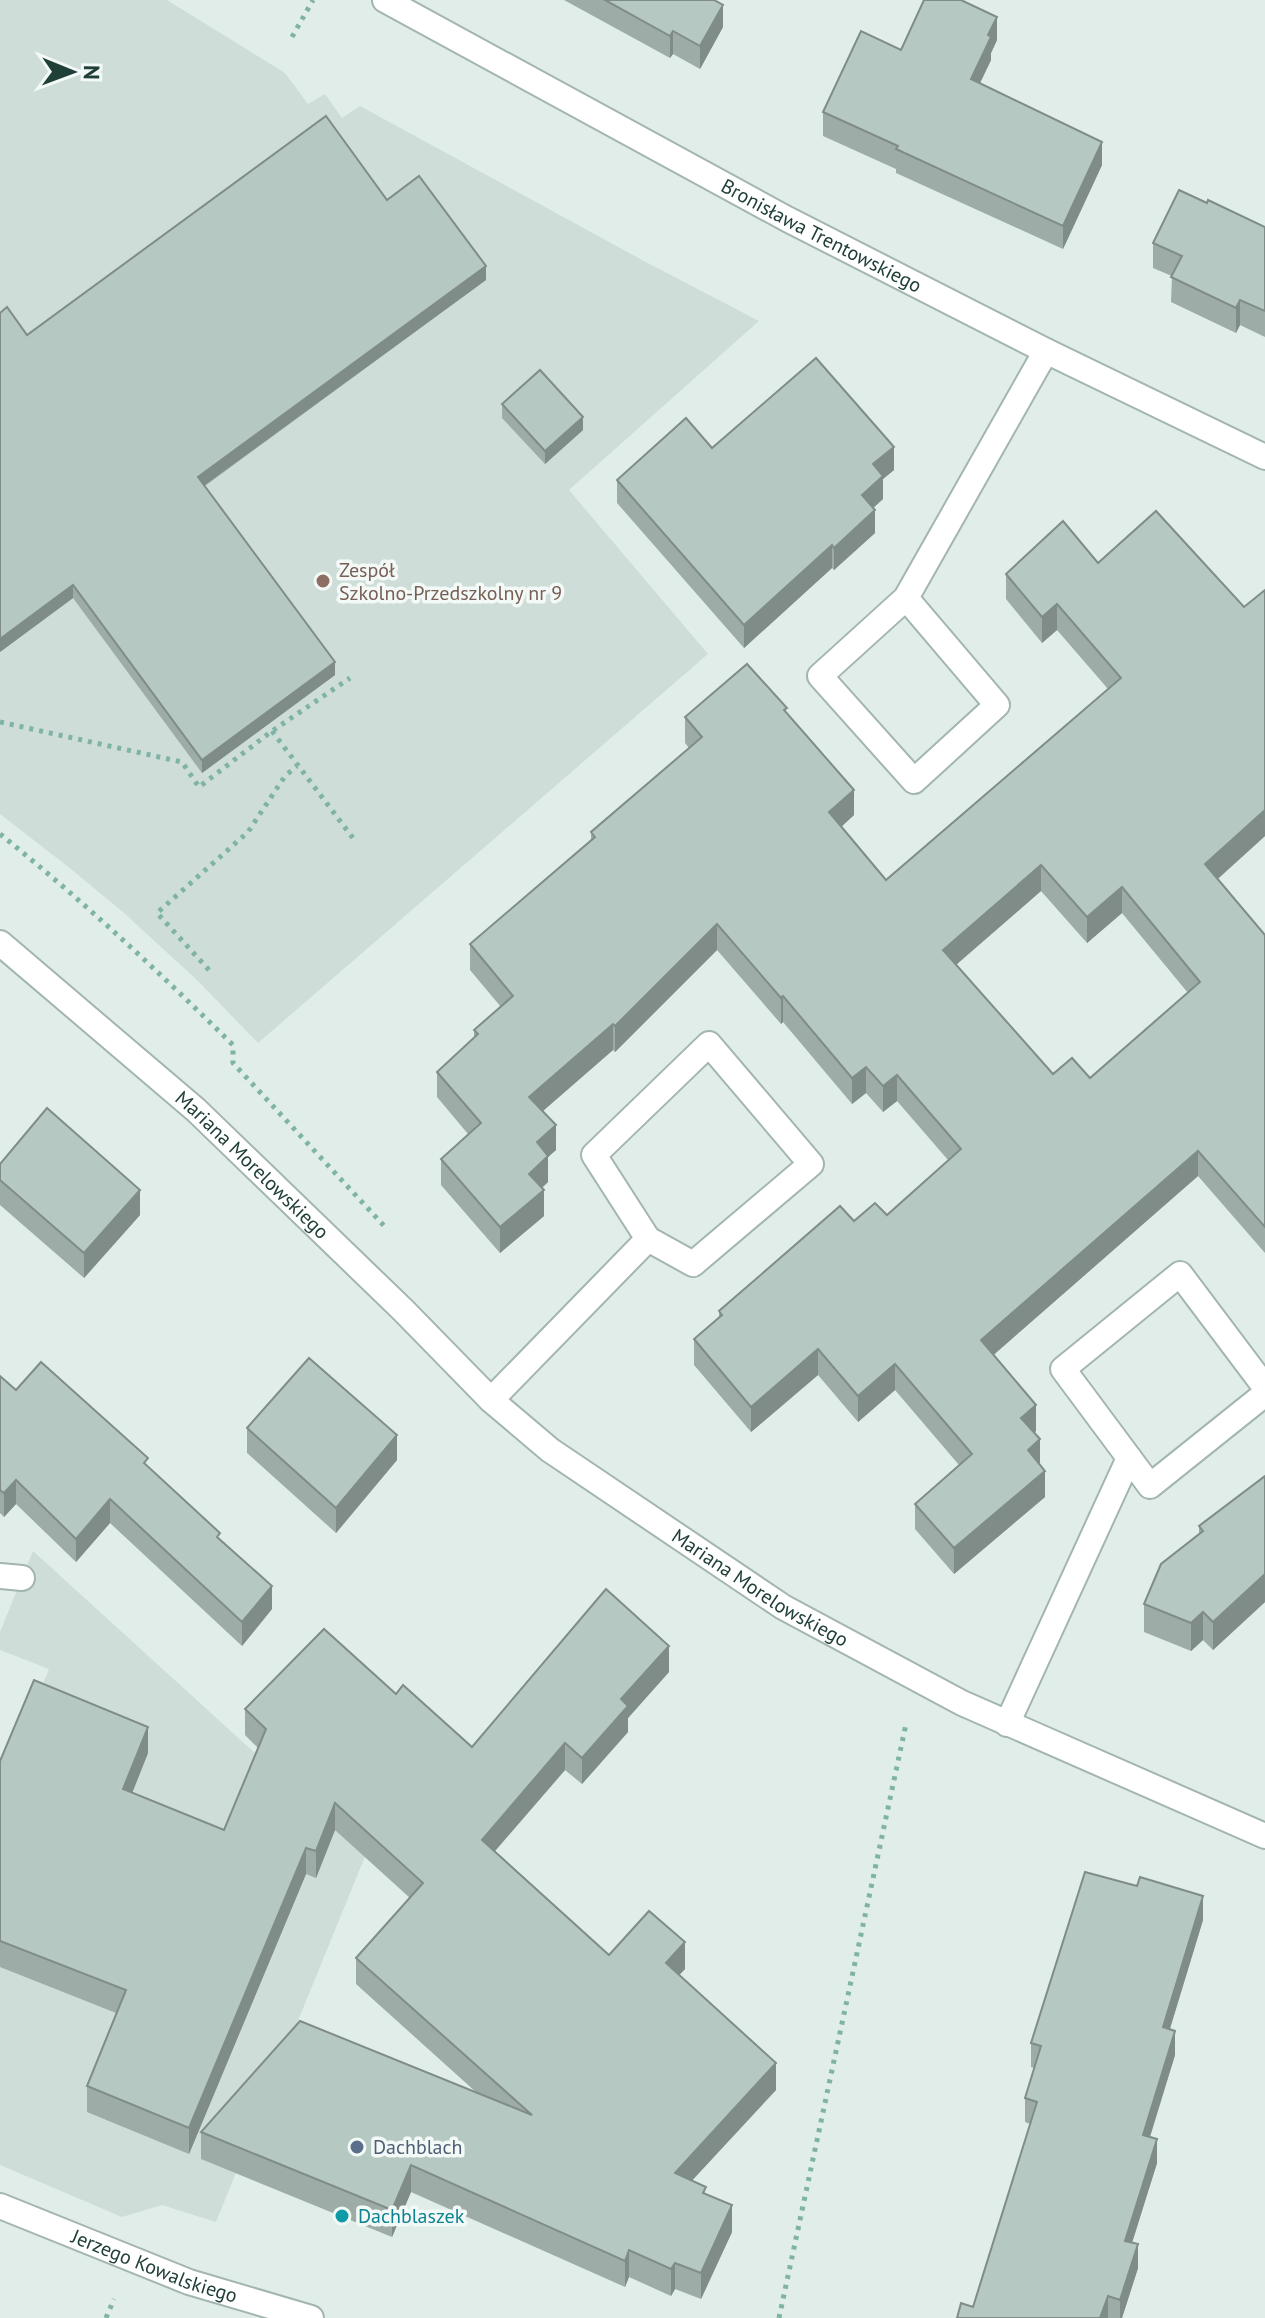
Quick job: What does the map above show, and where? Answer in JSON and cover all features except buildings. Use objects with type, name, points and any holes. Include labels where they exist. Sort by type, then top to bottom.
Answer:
[{"type":"street","name":"Bronisława Trentowskiego","points":[[385,0],[787,219],[1046,351],[1265,457]]},
{"type":"street","points":[[906,598],[997,705],[914,781],[820,676],[906,598],[1046,351]]},
{"type":"street","name":"Mariana Morelowskiego","points":[[0,943],[196,1110],[392,1299],[491,1400],[550,1450],[783,1607],[962,1703],[1265,1836]]},
{"type":"street","points":[[709,1044],[811,1164],[693,1264],[648,1239],[594,1155],[709,1044]]},
{"type":"street","points":[[491,1400],[648,1239]]},
{"type":"street","points":[[1265,1387],[1180,1274],[1063,1369],[1150,1486],[1265,1394]]},
{"type":"street","points":[[1007,1724],[1129,1458]]},
{"type":"street","name":"Jerzego Kowalskiego","points":[[0,2206],[189,2282],[311,2318]]},
{"type":"path","points":[[292,37],[313,0]]},
{"type":"path","points":[[0,722],[182,762],[199,787],[272,731],[350,678]]},
{"type":"path","points":[[272,731],[356,842]]},
{"type":"path","points":[[209,970],[157,913],[248,832],[285,776],[297,766]]},
{"type":"path","points":[[0,834],[59,882],[233,1045],[233,1063],[391,1233]]},
{"type":"path","points":[[779,2318],[906,1724]]},
{"type":"shaded area","name":"Zespół Szkolno-Przedszkolny nr 9","points":[[0,0],[167,0],[285,73],[308,104],[325,94],[342,118],[360,106],[759,321],[569,490],[708,654],[258,1043],[197,980],[124,913],[0,814]]},
{"type":"shaded area","points":[[33,1551],[366,1854],[216,2222],[162,2205],[122,2217],[0,2165],[0,1789],[49,1669],[0,1650],[0,1632]]},
{"type":"place","name":"Zespół Szkolno-Przedszkolny nr 9","points":[[323,581]]},
{"type":"place","name":"Dachblach","points":[[357,2147]]},
{"type":"place","name":"Dachblaszek","points":[[342,2216]]}]
